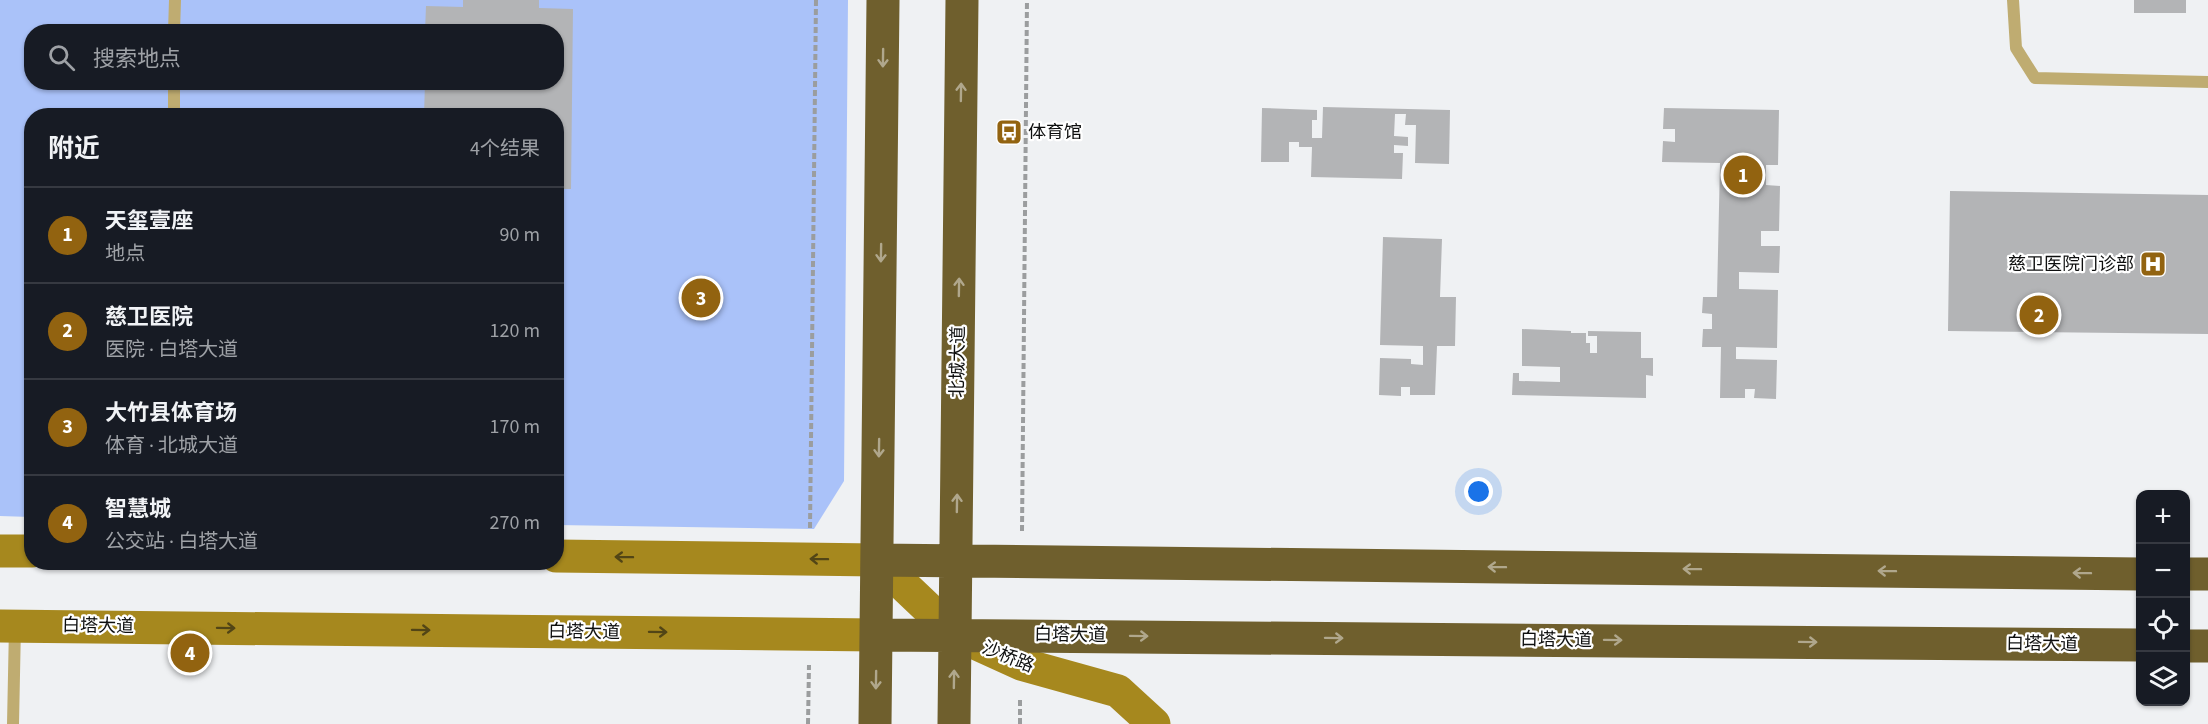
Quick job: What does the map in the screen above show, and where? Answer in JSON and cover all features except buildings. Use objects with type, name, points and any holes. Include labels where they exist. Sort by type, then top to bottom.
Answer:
[{"type":"highway","points":[[875,724],[884,0]]},
{"type":"highway","name":"北城大道","points":[[954,724],[962,0]]},
{"type":"highway","points":[[877,560],[2136,574]]},
{"type":"highway","points":[[2190,574],[2208,574]]},
{"type":"highway","name":"白塔大道","points":[[876,635],[2136,645]]},
{"type":"highway","points":[[2190,646],[2208,646]]},
{"type":"main road","points":[[0,551],[24,551]]},
{"type":"main road","points":[[564,556],[877,560]]},
{"type":"main road","name":"沙桥路","points":[[877,560],[955,634],[1021,664],[1118,691],[1154,724]]},
{"type":"main road","name":"白塔大道","points":[[7,626],[876,635]]},
{"type":"lane","points":[[174,24],[175,0]]},
{"type":"lane","points":[[2013,0],[2016,48],[2035,78],[2208,82]]},
{"type":"lane","points":[[174,90],[174,108]]},
{"type":"lane","points":[[7,626],[13,724]]},
{"type":"path","points":[[810,559],[816,0]]},
{"type":"path","points":[[1021,562],[1027,0]]},
{"type":"path","points":[[808,724],[809,634]]},
{"type":"path","points":[[1020,724],[1021,664]]},
{"type":"shaded area","points":[[0,0],[848,0],[844,481],[814,529],[564,525],[564,108],[24,108],[24,517],[0,516]]},
{"type":"place","name":"体育馆","points":[[1009,132]]},
{"type":"place","name":"天玺壹座","points":[[1743,175]]},
{"type":"place","name":"慈卫医院门诊部","points":[[2153,264]]},
{"type":"place","name":"大竹县体育场","points":[[701,298]]},
{"type":"place","name":"慈卫医院","points":[[2039,315]]},
{"type":"place","name":"智慧城","points":[[190,653]]}]
